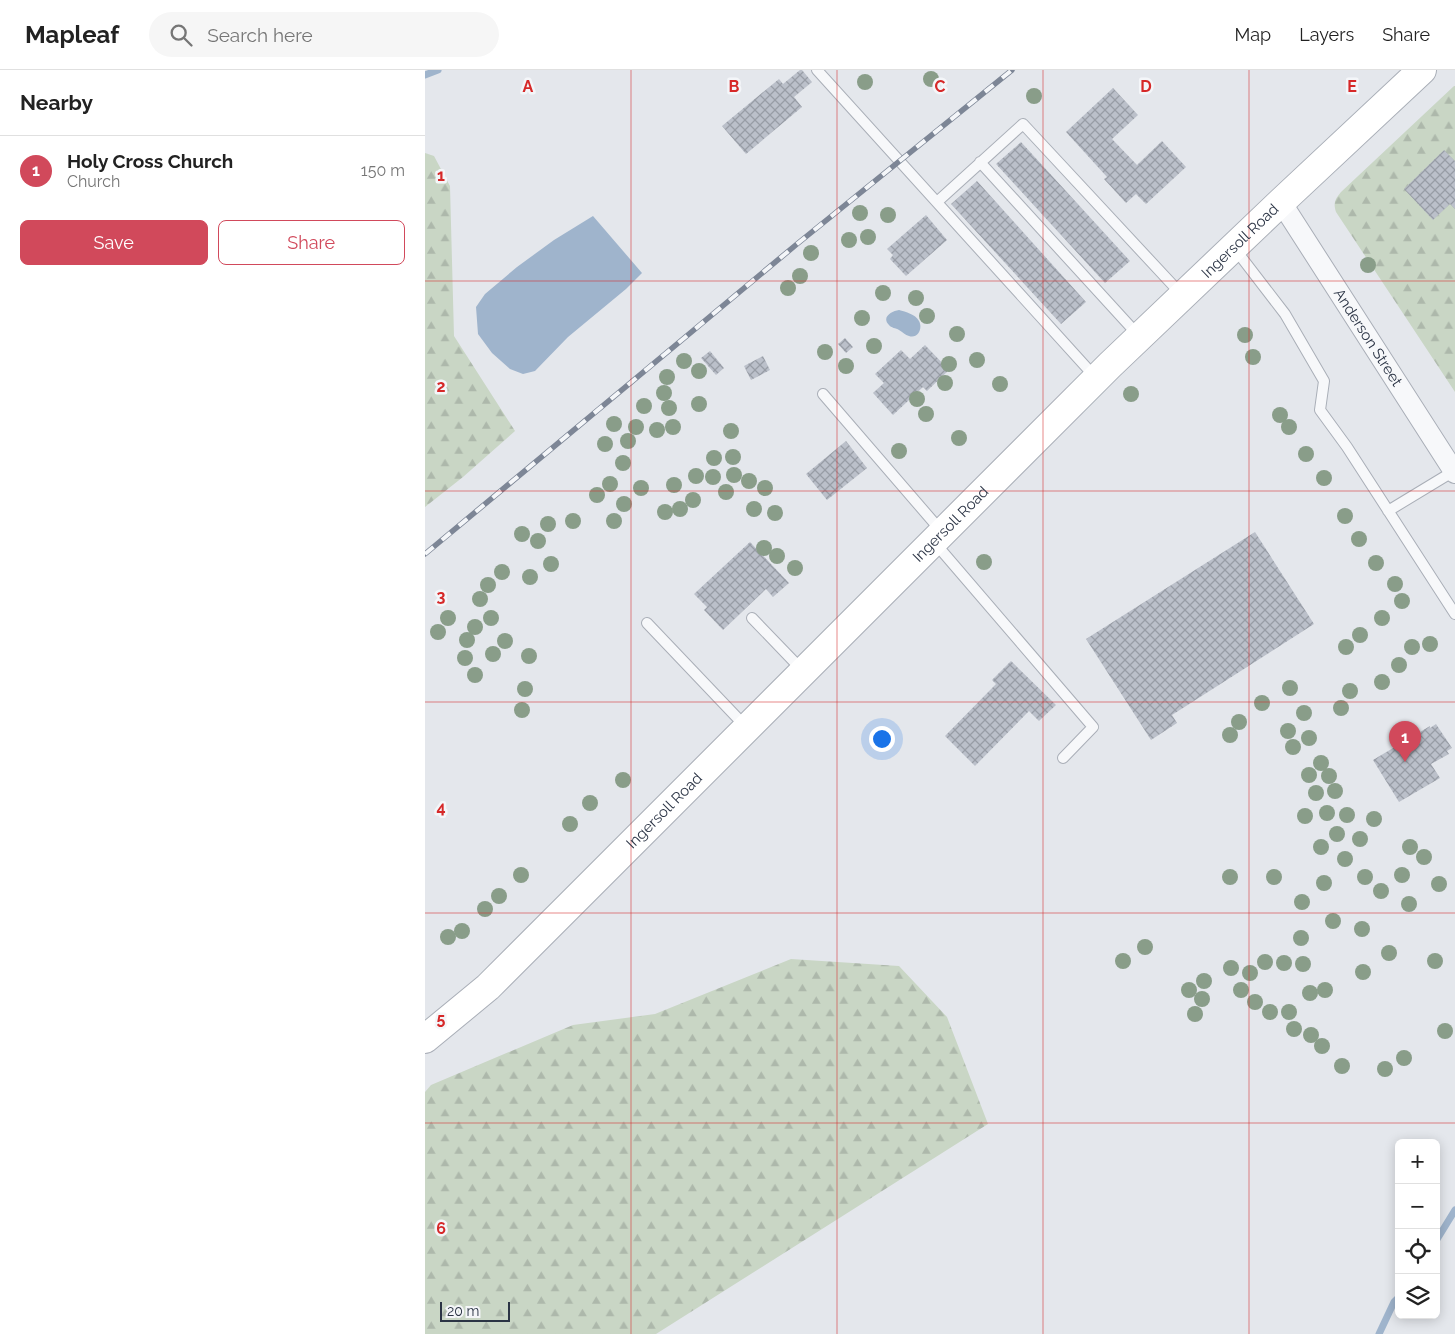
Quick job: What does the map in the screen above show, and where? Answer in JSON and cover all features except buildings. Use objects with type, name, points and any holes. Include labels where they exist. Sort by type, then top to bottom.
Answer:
[{"type":"main road","name":"Ingersoll Road","points":[[425,1039],[488,986],[1097,379],[1422,70]]},
{"type":"street","name":"Anderson Street","points":[[1281,202],[1455,472]]},
{"type":"lane","points":[[817,70],[1097,379]]},
{"type":"lane","points":[[937,202],[1023,124],[1183,296]]},
{"type":"lane","points":[[980,162],[1140,337]]},
{"type":"lane","points":[[1234,247],[1285,314],[1325,382],[1320,410],[1347,447],[1455,614]]},
{"type":"lane","points":[[823,394],[1093,726],[1063,758]]},
{"type":"lane","points":[[1388,511],[1455,472]]},
{"type":"lane","points":[[752,618],[804,672]]},
{"type":"lane","points":[[647,623],[747,728]]},
{"type":"green space","points":[[1454,86],[1455,392],[1336,212],[1335,206],[1336,199],[1341,192]]},
{"type":"green space","points":[[425,153],[434,156],[450,186],[454,336],[515,431],[463,477],[425,507]]},
{"type":"green space","points":[[791,959],[899,966],[947,1017],[988,1124],[656,1334],[425,1334],[425,1092],[431,1085],[573,1025],[655,1014]]},
{"type":"water","points":[[593,216],[642,273],[626,289],[568,337],[535,371],[523,374],[510,369],[492,353],[478,334],[476,307],[485,294],[517,267],[554,240]]},
{"type":"water","points":[[899,310],[917,319],[920,327],[919,332],[915,336],[908,336],[891,327],[887,322],[886,319],[891,313]]},
{"type":"waterway","points":[[425,75],[438,70]]},
{"type":"waterway","points":[[1440,1234],[1455,1210]]},
{"type":"waterway","points":[[1379,1334],[1395,1301]]},
{"type":"railway","points":[[425,554],[797,244],[1012,70]]},
{"type":"place","name":"Holy Cross Church","points":[[1405,762]]}]
